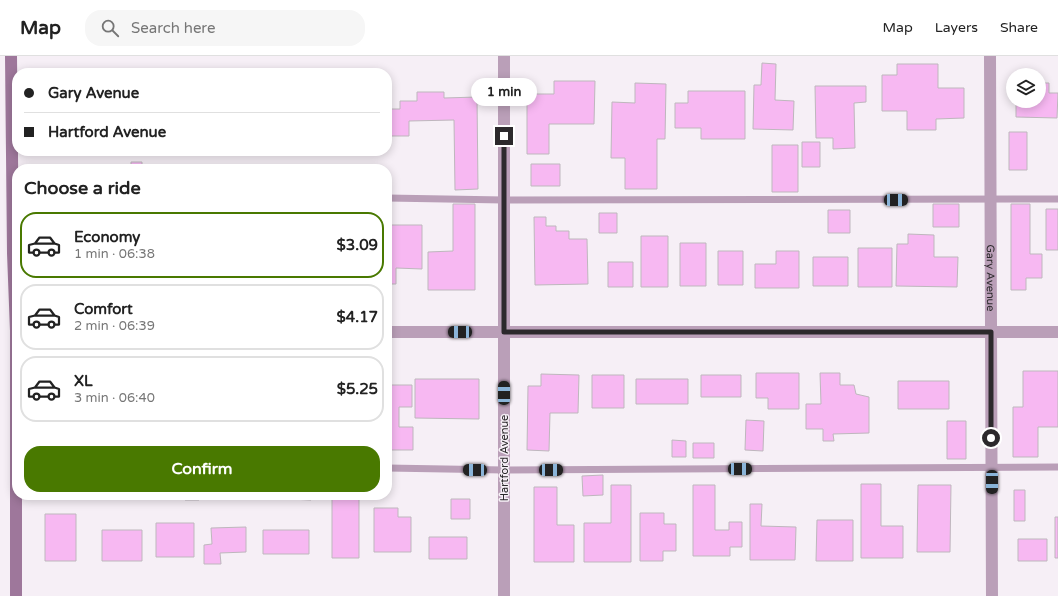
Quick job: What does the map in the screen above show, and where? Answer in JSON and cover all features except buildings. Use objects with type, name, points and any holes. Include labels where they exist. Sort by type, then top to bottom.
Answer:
[{"type":"main road","points":[[11,56],[12,102]]},
{"type":"main road","points":[[16,500],[16,596]]},
{"type":"street","name":"Hartford Avenue","points":[[504,56],[504,596]]},
{"type":"street","name":"Gary Avenue","points":[[990,56],[992,596]]},
{"type":"street","points":[[392,332],[1058,332]]},
{"type":"lane","points":[[392,198],[504,200],[1058,199]]},
{"type":"lane","points":[[392,468],[504,470],[1058,467]]},
{"type":"route","points":[[504,136],[504,332],[991,332],[991,438]]}]
